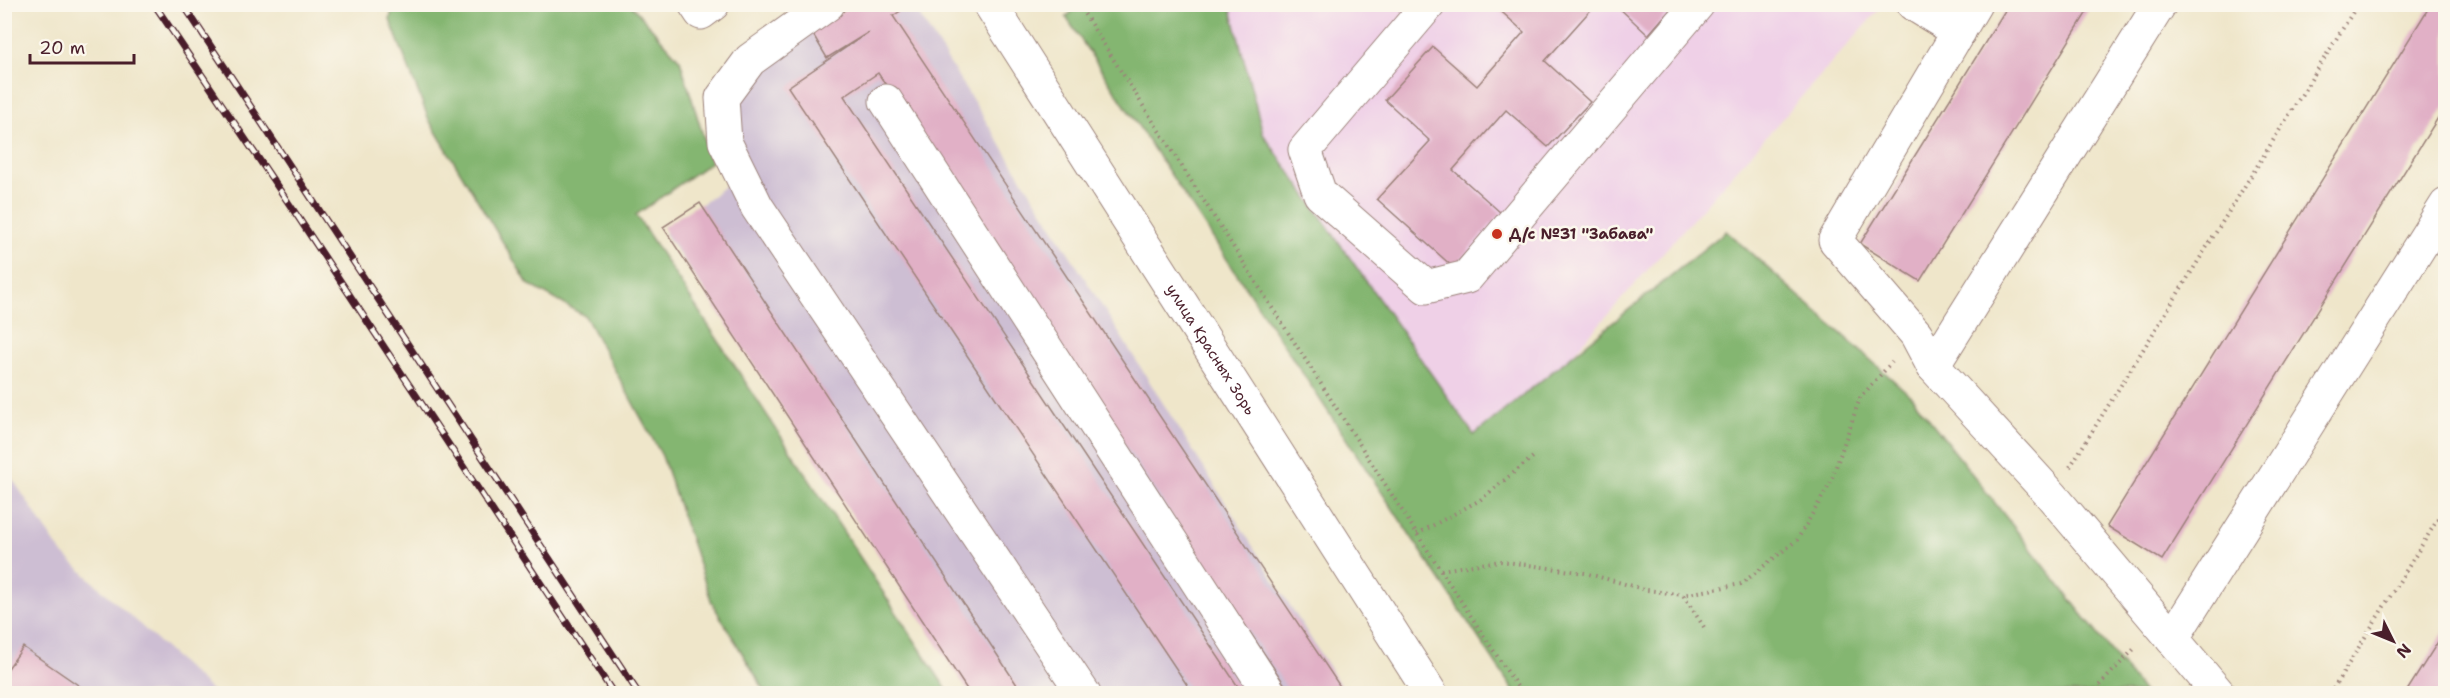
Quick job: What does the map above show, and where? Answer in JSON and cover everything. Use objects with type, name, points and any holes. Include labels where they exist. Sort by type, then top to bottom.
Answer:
[{"type":"street","points":[[695,4],[701,13],[713,4]]},
{"type":"street","points":[[828,4],[750,60],[722,98],[725,142],[757,207],[1084,693]]},
{"type":"street","points":[[1429,4],[1305,150],[1320,194],[1426,287],[1467,277],[1698,4]]},
{"type":"street","points":[[1913,4],[1967,18],[1835,240],[1916,334],[1933,366],[2052,496],[2219,693]]},
{"type":"street","points":[[1933,366],[2160,4]]},
{"type":"street","name":"улица Красных Зорь","points":[[1000,8],[1431,693]]},
{"type":"street","points":[[886,101],[1270,693]]},
{"type":"street","points":[[2166,631],[2445,205]]},
{"type":"path","points":[[1078,4],[1417,534],[1522,693]]},
{"type":"path","points":[[2052,496],[2358,4]]},
{"type":"path","points":[[1441,570],[1500,561],[1585,573],[1647,590],[1683,595],[1741,584],[1797,540],[1830,484],[1860,398],[1916,334]]},
{"type":"path","points":[[1417,534],[1480,500],[1533,457]]},
{"type":"path","points":[[2330,693],[2445,506]]},
{"type":"path","points":[[1683,595],[1704,627]]},
{"type":"path","points":[[2091,693],[2166,631]]},
{"type":"shaded area","points":[[854,5],[913,5],[1345,693],[978,693],[665,233],[730,182],[724,102],[785,48]]},
{"type":"shaded area","name":"Д/с №31 \"Забава\"","points":[[1151,5],[1883,5],[1476,463]]},
{"type":"shaded area","points":[[4,466],[60,551],[214,693],[5,693]]},
{"type":"green space","points":[[393,5],[631,5],[680,60],[711,162],[636,215],[949,693],[766,693],[712,603],[662,456],[585,316],[528,284],[429,120],[390,20]]},
{"type":"green space","points":[[1079,5],[1230,5],[1263,134],[1474,435],[1726,231],[1911,396],[2144,693],[1515,693],[1066,17]]},
{"type":"building","points":[[854,4],[911,4],[893,16],[1345,694],[1291,694],[878,73],[844,96],[1243,694],[1193,694],[788,87],[869,32],[827,58],[811,31]]},
{"type":"building","points":[[1493,4],[1596,4],[1545,61],[1590,102],[1548,147],[1506,110],[1453,170],[1501,213],[1453,267],[1377,199],[1430,141],[1385,100],[1433,47],[1477,86],[1524,32]]},
{"type":"building","points":[[1615,4],[1675,4],[1648,35]]},
{"type":"building","points":[[2009,4],[2092,4],[1920,281],[1860,244]]},
{"type":"building","points":[[2431,4],[2446,4],[2446,105],[2162,560],[2107,526]]},
{"type":"building","points":[[700,203],[1023,694],[970,694],[663,227]]},
{"type":"building","points":[[4,610],[11,617],[4,622]]},
{"type":"building","points":[[2446,629],[2446,694],[2405,694]]},
{"type":"building","points":[[23,647],[91,694],[4,694],[4,674]]},
{"type":"railway","points":[[154,4],[614,694]]},
{"type":"railway","points":[[183,4],[639,694]]},
{"type":"place","name":"Д/с №31 \"Забава\"","points":[[1497,234]]}]
